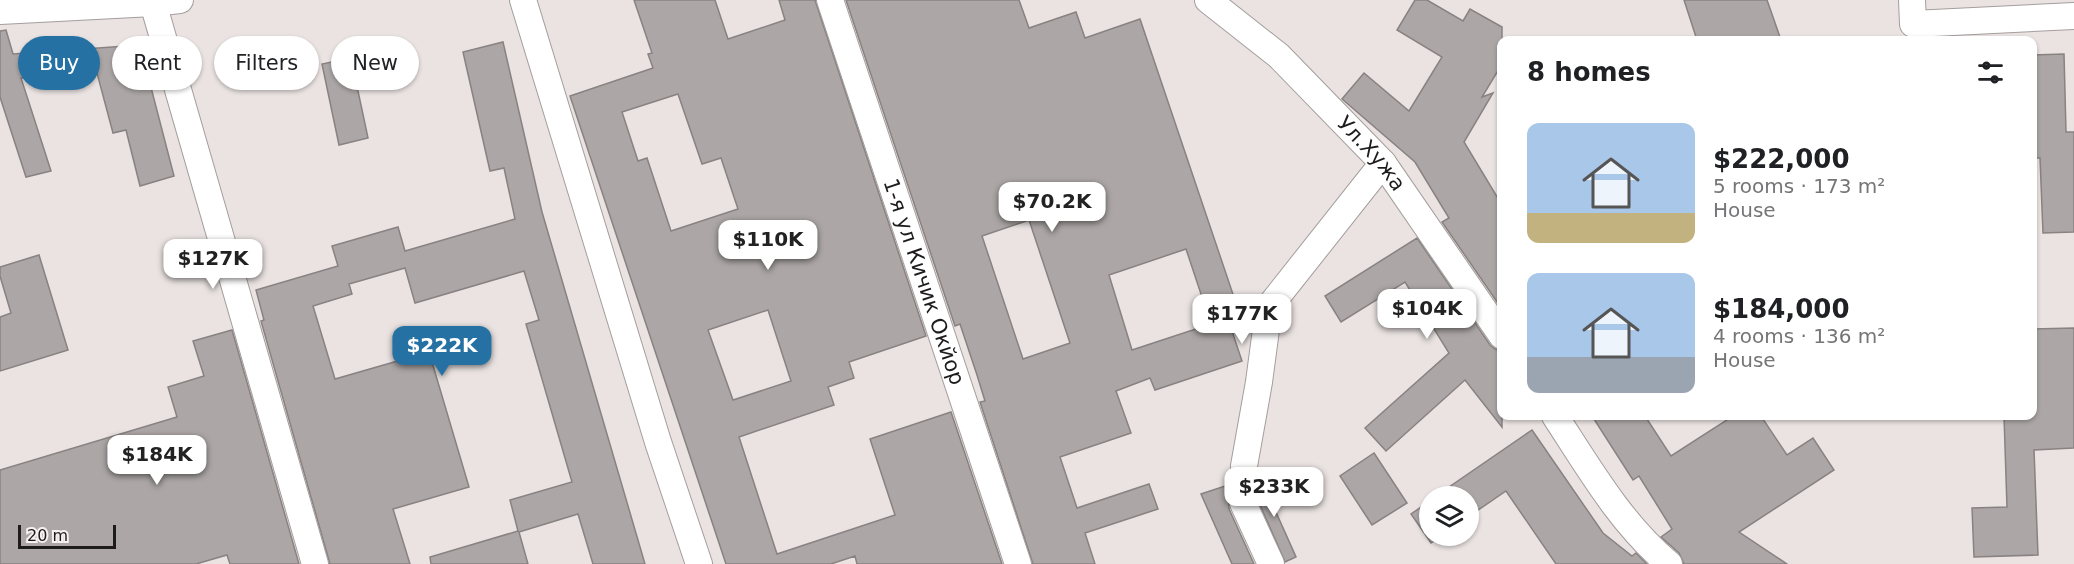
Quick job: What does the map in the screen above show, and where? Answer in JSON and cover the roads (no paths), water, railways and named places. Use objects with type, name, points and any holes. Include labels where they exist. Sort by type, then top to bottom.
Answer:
[{"type":"street","points":[[0,11],[180,0]]},
{"type":"street","points":[[523,0],[658,442],[699,564]]},
{"type":"street","name":"1-я ул Кичик Окйор","points":[[830,0],[1018,564]]},
{"type":"street","name":"Ул.Хужа","points":[[1208,0],[1279,56],[1383,163],[1497,329]]},
{"type":"street","points":[[1912,0],[1913,24],[2074,16]]},
{"type":"street","points":[[153,3],[315,564]]},
{"type":"street","points":[[1271,564],[1243,502],[1244,466],[1269,307],[1383,163]]},
{"type":"street","points":[[1558,420],[1608,497],[1650,548],[1669,564]]}]
